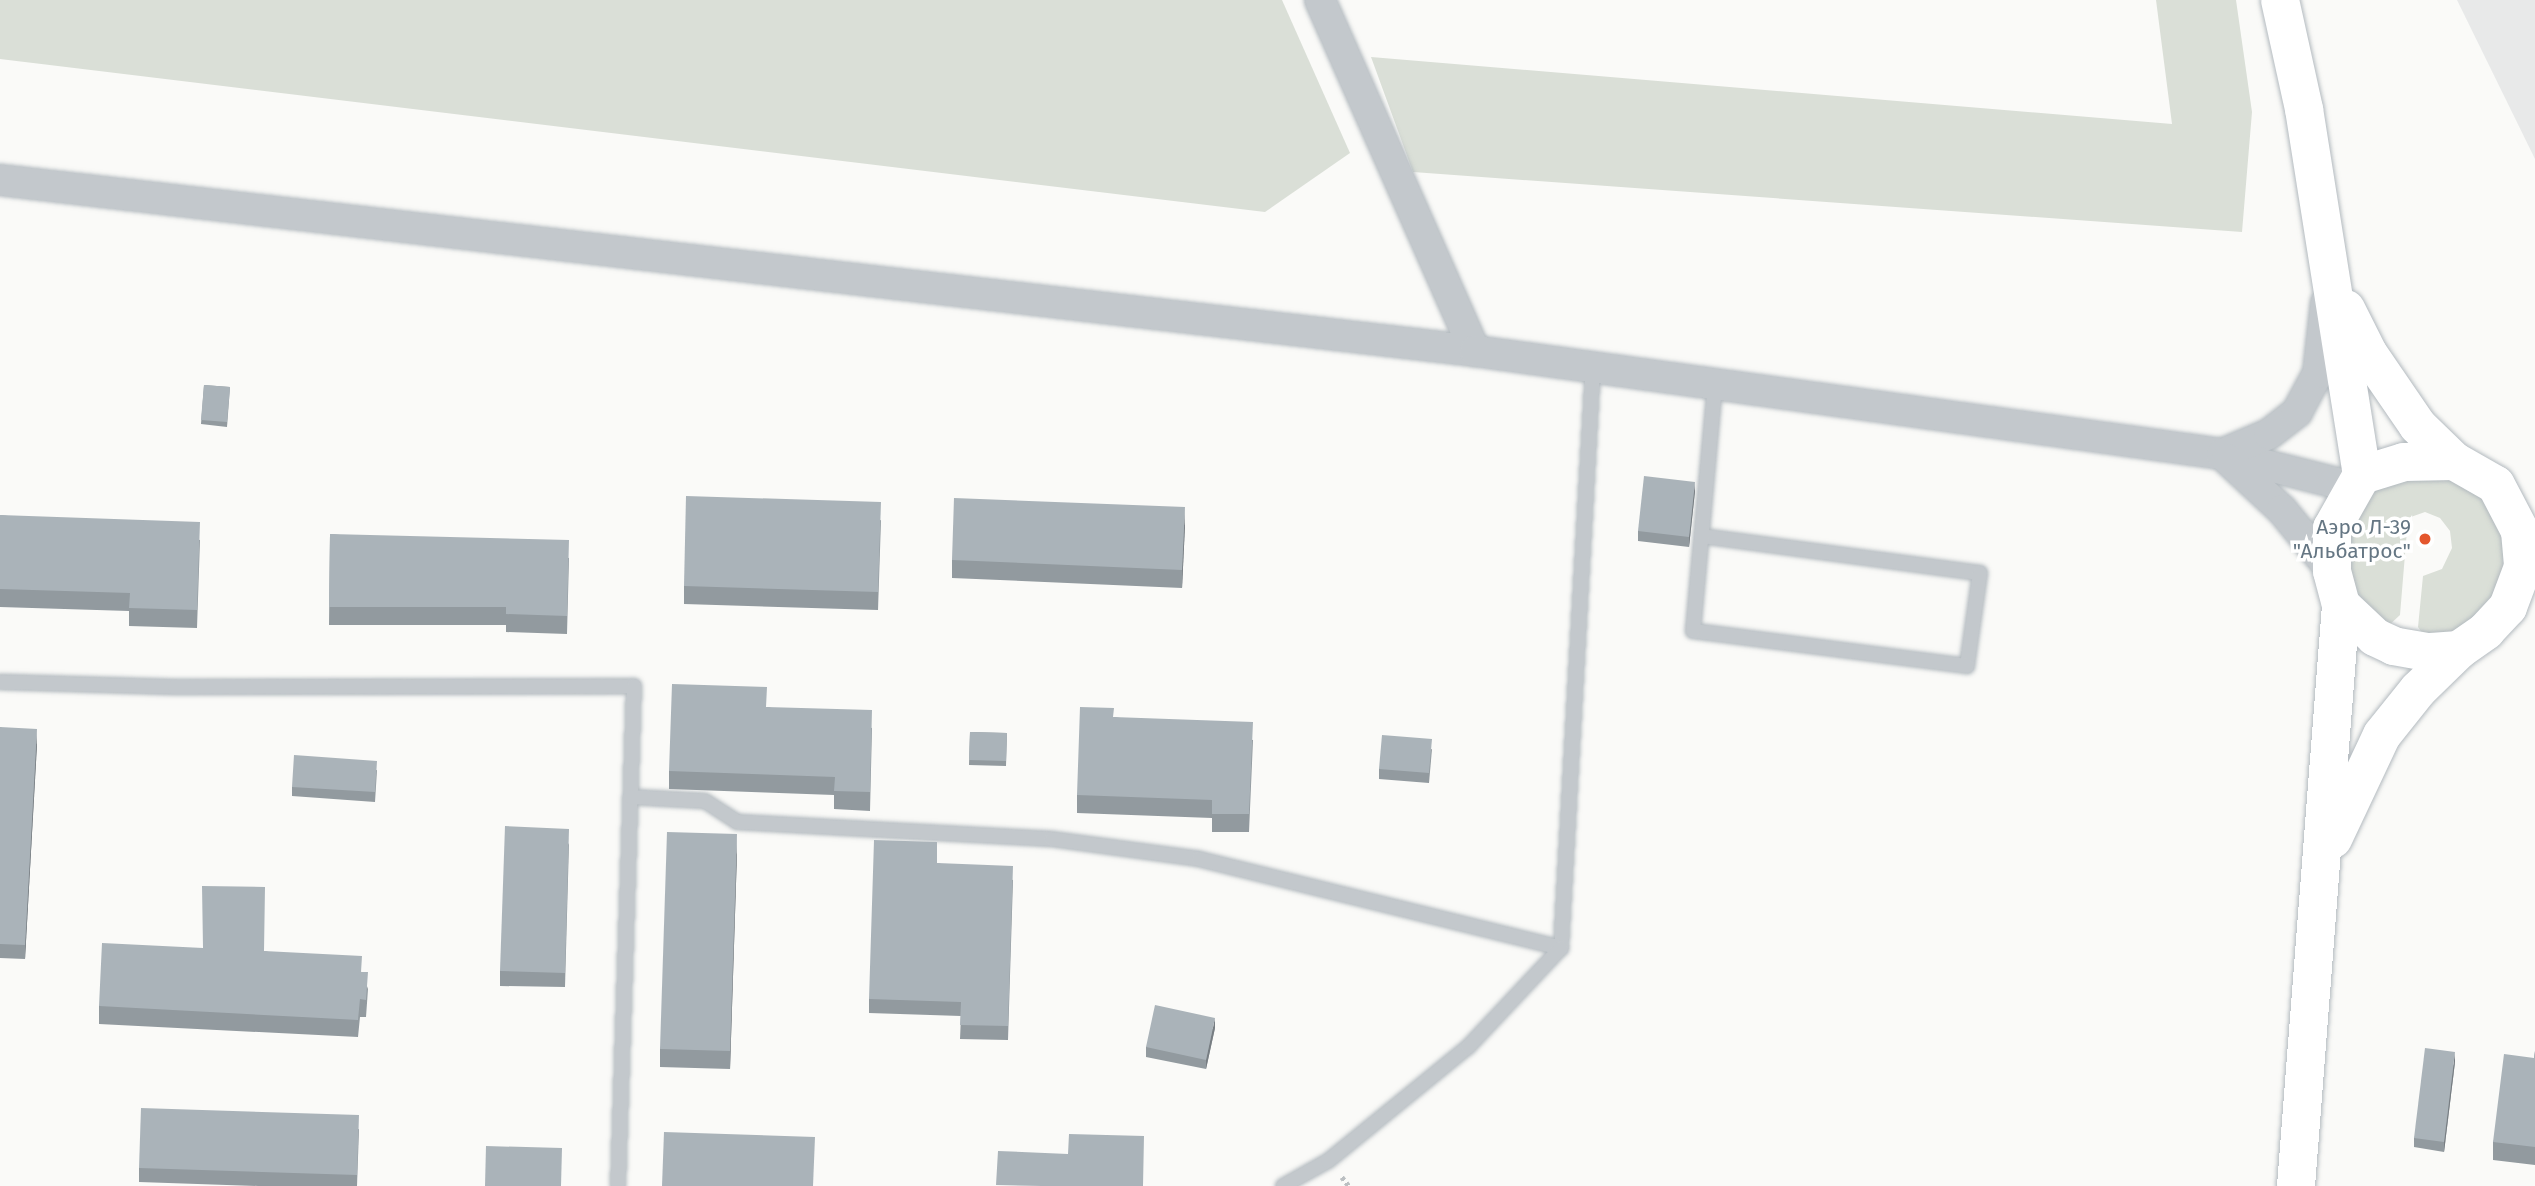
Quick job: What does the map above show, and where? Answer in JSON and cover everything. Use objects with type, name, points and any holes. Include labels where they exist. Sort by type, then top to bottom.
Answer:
[{"type":"main road","points":[[2280,0],[2304,109],[2357,481],[2332,528],[2336,588],[2296,1186]]},
{"type":"main road","points":[[2329,276],[2368,353],[2418,426],[2454,461],[2496,485],[2535,491]]},
{"type":"main road","points":[[2357,481],[2404,462],[2454,461]]},
{"type":"main road","points":[[2319,873],[2382,735],[2418,690],[2508,607],[2522,567],[2520,531],[2496,485]]},
{"type":"main road","points":[[2336,588],[2375,637],[2394,646],[2427,652],[2473,641],[2535,605]]},
{"type":"street","points":[[1320,0],[1475,351]]},
{"type":"street","points":[[0,180],[1475,351],[2222,454],[2357,481]]},
{"type":"street","points":[[2222,454],[2269,434],[2297,412],[2318,373],[2329,276]]},
{"type":"street","points":[[2222,454],[2281,510],[2336,588]]},
{"type":"lane","points":[[1283,1186],[1328,1161],[1468,1047],[1561,948],[1593,367]]},
{"type":"lane","points":[[1702,536],[1980,573],[1967,666],[1693,631],[1714,384]]},
{"type":"lane","points":[[0,682],[175,687],[634,686],[618,1186]]},
{"type":"lane","points":[[631,797],[705,801],[737,822],[1052,839],[1199,859],[1561,948]]},
{"type":"shaded area","points":[[0,0],[1282,0],[1350,153],[1265,212],[0,59]]},
{"type":"shaded area","points":[[2156,0],[2236,0],[2252,112],[2242,232],[1413,172],[1371,57],[2172,124]]},
{"type":"shaded area","points":[[2457,0],[2535,0],[2535,159]]},
{"type":"shaded area","points":[[2445,472],[2487,502],[2508,549],[2504,579],[2470,628],[2427,640],[2418,627],[2423,576],[2442,569],[2452,548],[2450,531],[2440,518],[2425,512],[2408,518],[2400,615],[2386,628],[2349,591],[2344,538],[2371,491],[2391,478]]},
{"type":"building","points":[[204,385],[230,387],[227,422],[201,420]]},
{"type":"building","points":[[1644,476],[1695,482],[1689,537],[1638,531]]},
{"type":"building","points":[[686,496],[881,502],[878,592],[684,586]]},
{"type":"building","points":[[954,498],[1185,507],[1182,570],[952,560]]},
{"type":"building","points":[[0,515],[200,522],[197,610],[129,608],[130,593],[0,589]]},
{"type":"building","points":[[330,534],[569,540],[567,616],[506,614],[506,607],[329,607]]},
{"type":"building","points":[[672,684],[767,687],[766,707],[872,710],[870,792],[834,791],[835,777],[669,771]]},
{"type":"building","points":[[1080,707],[1114,708],[1113,717],[1253,722],[1249,814],[1212,814],[1212,800],[1077,795]]},
{"type":"building","points":[[0,727],[37,729],[25,945],[0,944]]},
{"type":"building","points":[[970,732],[1007,733],[1006,761],[969,760]]},
{"type":"building","points":[[1382,735],[1432,739],[1429,773],[1379,769]]},
{"type":"building","points":[[294,755],[377,761],[375,792],[292,787]]},
{"type":"building","points":[[505,826],[569,829],[565,973],[500,971]]},
{"type":"building","points":[[667,832],[737,834],[730,1051],[660,1049]]},
{"type":"building","points":[[874,840],[937,842],[937,863],[1013,866],[1008,1026],[960,1025],[961,1002],[869,999]]},
{"type":"building","points":[[202,886],[265,887],[264,951],[362,956],[361,972],[368,972],[366,1000],[360,999],[358,1020],[99,1006],[102,943],[203,948]]},
{"type":"building","points":[[1155,1005],[1215,1018],[1206,1060],[1146,1047]]},
{"type":"building","points":[[2425,1048],[2455,1052],[2444,1142],[2414,1138]]},
{"type":"building","points":[[2535,1051],[2535,1147],[2493,1142],[2504,1054],[2534,1058]]},
{"type":"building","points":[[141,1108],[359,1115],[357,1175],[139,1168]]},
{"type":"building","points":[[664,1132],[815,1137],[813,1186],[662,1186]]},
{"type":"building","points":[[1069,1134],[1144,1136],[1143,1186],[996,1185],[998,1151],[1068,1154]]},
{"type":"building","points":[[486,1146],[562,1148],[561,1186],[485,1186]]},
{"type":"place","name":"Аэро Л-39 \"Альбатрос\"","points":[[2425,539]]}]
